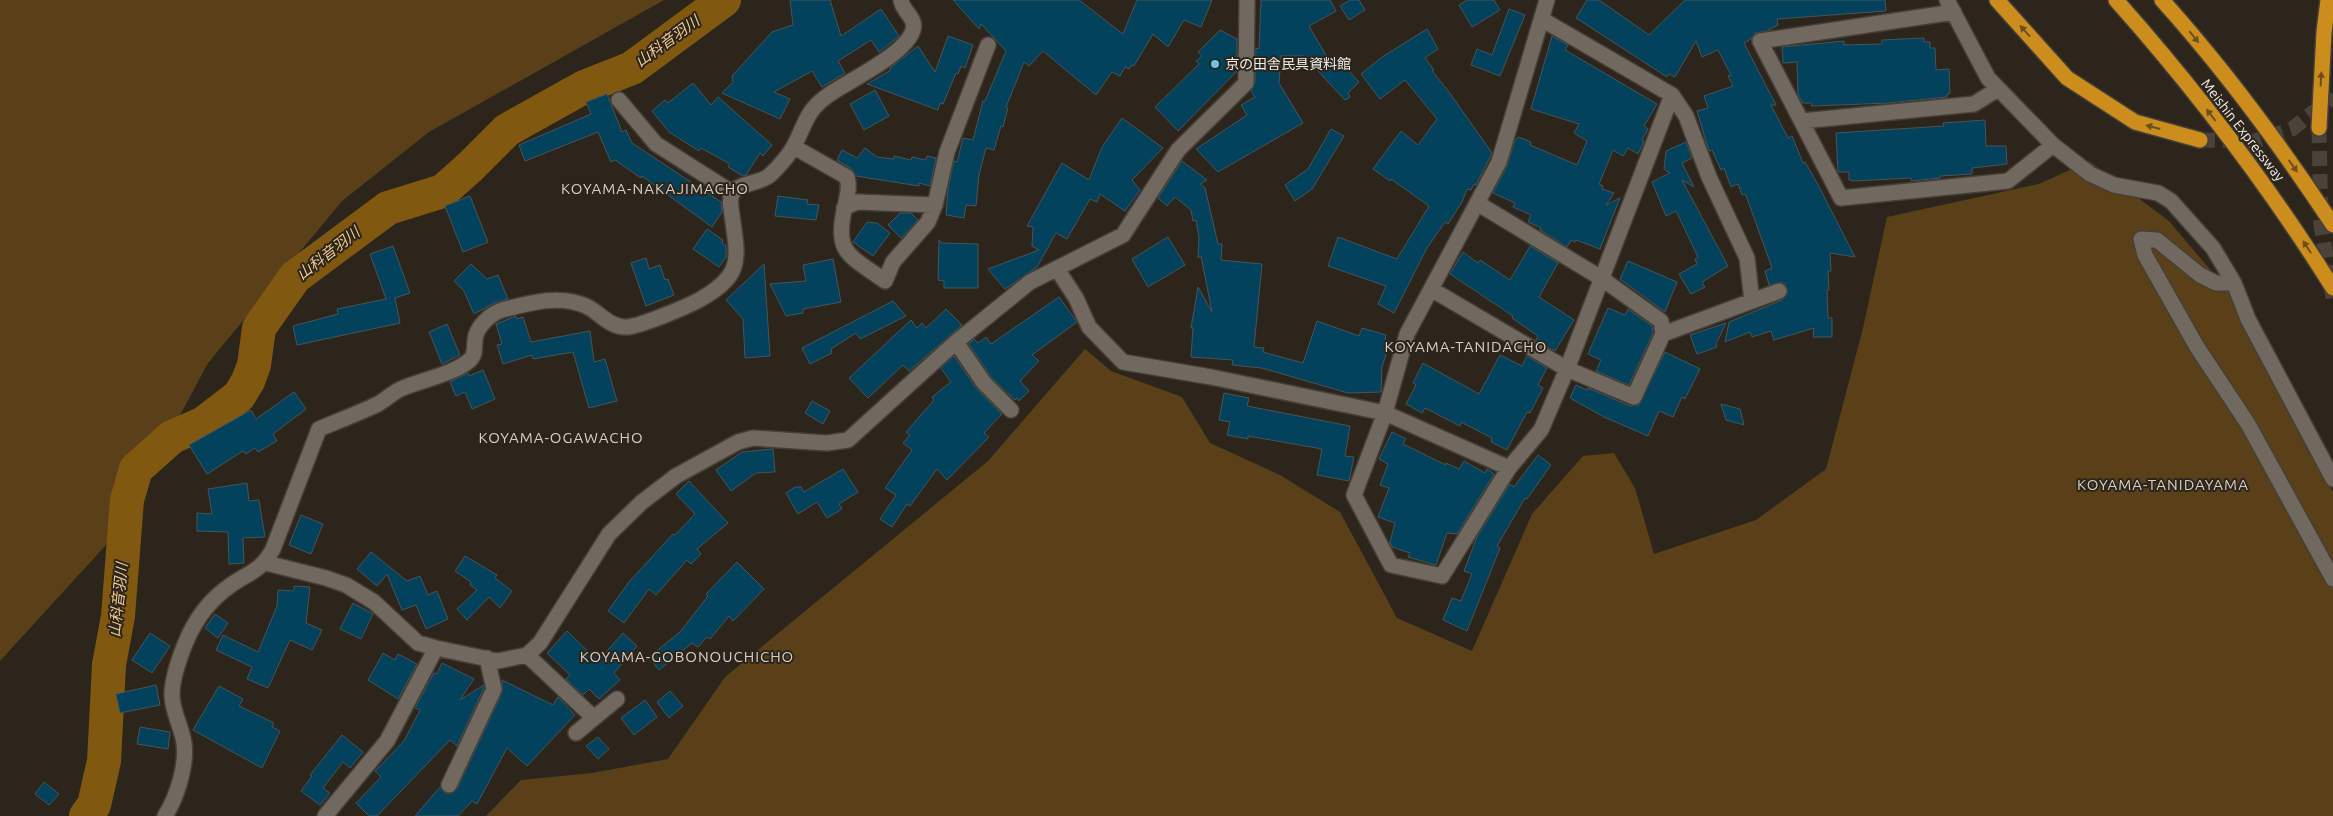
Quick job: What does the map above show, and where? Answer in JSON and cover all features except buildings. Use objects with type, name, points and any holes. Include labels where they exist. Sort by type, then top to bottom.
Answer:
[{"type":"highway","points":[[1997,0],[2067,78],[2135,122],[2200,140]]},
{"type":"highway","name":"Meishin Expressway","points":[[2116,0],[2152,40],[2249,164],[2283,210],[2333,288]]},
{"type":"highway","name":"Meishin Expressway","points":[[2162,0],[2259,119],[2333,225]]},
{"type":"highway","points":[[2319,128],[2324,32],[2328,0]]},
{"type":"street","points":[[164,816],[177,788],[183,766],[184,745],[172,697],[173,682],[194,622],[205,607],[230,585],[266,563],[319,429],[380,403],[401,388],[436,377],[470,360],[474,353],[475,337],[480,325],[499,311],[546,300],[572,301],[588,307],[605,320],[626,327],[698,300],[715,289],[735,268],[738,255],[730,202],[732,193],[738,188],[768,177],[794,147],[805,118],[818,103],[904,45],[913,30],[913,21],[901,6],[901,0]]},
{"type":"street","points":[[266,563],[346,585],[374,602],[418,643],[498,660],[527,655],[540,643],[610,534],[642,502],[676,476],[738,442],[753,438],[827,443],[848,440],[956,342],[1030,282],[1123,235],[1178,150],[1246,83],[1247,0]]},
{"type":"street","points":[[1547,0],[1543,20],[1499,162],[1407,334],[1385,413],[1354,495],[1391,565],[1442,576],[1509,468],[1541,430],[1567,369],[1672,95]]},
{"type":"street","points":[[2053,145],[2008,181],[1842,198],[1760,41],[1950,6],[1988,78],[2053,145],[2090,174],[2114,185],[2158,193],[2171,201],[2213,248],[2234,283],[2248,319],[2333,479]]},
{"type":"street","points":[[1543,20],[1672,95],[1686,116],[1708,177],[1747,258],[1752,301]]},
{"type":"street","points":[[794,147],[847,177],[850,186],[840,226],[840,241],[851,256],[885,281],[893,262],[928,222],[935,205],[947,152],[988,45]]},
{"type":"street","points":[[1802,121],[1974,104],[1998,89]]},
{"type":"street","points":[[619,100],[656,144],[732,193]]},
{"type":"street","points":[[844,208],[857,202],[935,205]]},
{"type":"street","points":[[1431,289],[1567,369],[1634,397],[1663,334],[1661,321],[1601,278],[1477,203]]},
{"type":"street","points":[[2234,283],[2216,282],[2208,279],[2200,275],[2157,240],[2141,239],[2145,255],[2188,331],[2248,424],[2333,579]]},
{"type":"street","points":[[1057,269],[1076,298],[1089,327],[1123,362],[1211,377],[1385,413],[1509,468]]},
{"type":"street","points":[[1663,334],[1779,291]]},
{"type":"street","points":[[956,342],[984,383],[1011,410]]},
{"type":"street","points":[[325,816],[387,741],[436,648]]},
{"type":"street","points":[[527,655],[594,718]]},
{"type":"street","points":[[448,785],[494,689],[487,658]]},
{"type":"street","points":[[576,733],[617,700]]},
{"type":"shaded area","points":[[0,0],[664,0],[429,132],[342,201],[208,363],[116,534],[0,661]]},
{"type":"shaded area","points":[[2089,161],[2169,221],[2230,293],[2308,451],[2333,492],[2333,816],[486,816],[521,780],[592,773],[668,759],[725,677],[988,461],[1085,349],[1111,371],[1182,397],[1210,443],[1280,475],[1340,512],[1397,618],[1472,651],[1532,514],[1583,456],[1614,453],[1635,488],[1654,554],[1756,520],[1826,469],[1863,328],[1887,217],[2039,184]]},
{"type":"waterway","name":"山科音羽川","points":[[86,816],[94,805],[104,761],[109,665],[118,616],[127,500],[136,469],[172,437],[204,423],[239,396],[248,381],[254,365],[259,328],[295,277],[388,208],[443,191],[507,130],[584,87],[632,68],[724,0]]},
{"type":"tunnel","points":[[2200,140],[2255,141],[2292,129],[2329,100],[2333,94]]},
{"type":"tunnel","points":[[2319,128],[2321,225],[2333,298]]},
{"type":"place","name":"京の田舎民具資料館","points":[[1215,64]]},
{"type":"district","name":"KOYAMA-NAKAJIMACHO","points":[[655,188]]},
{"type":"district","name":"KOYAMA-TANIDACHO","points":[[1466,346]]},
{"type":"district","name":"KOYAMA-OGAWACHO","points":[[561,437]]},
{"type":"district","name":"KOYAMA-TANIDAYAMA","points":[[2163,484]]},
{"type":"district","name":"KOYAMA-GOBONOUCHICHO","points":[[687,656]]}]
